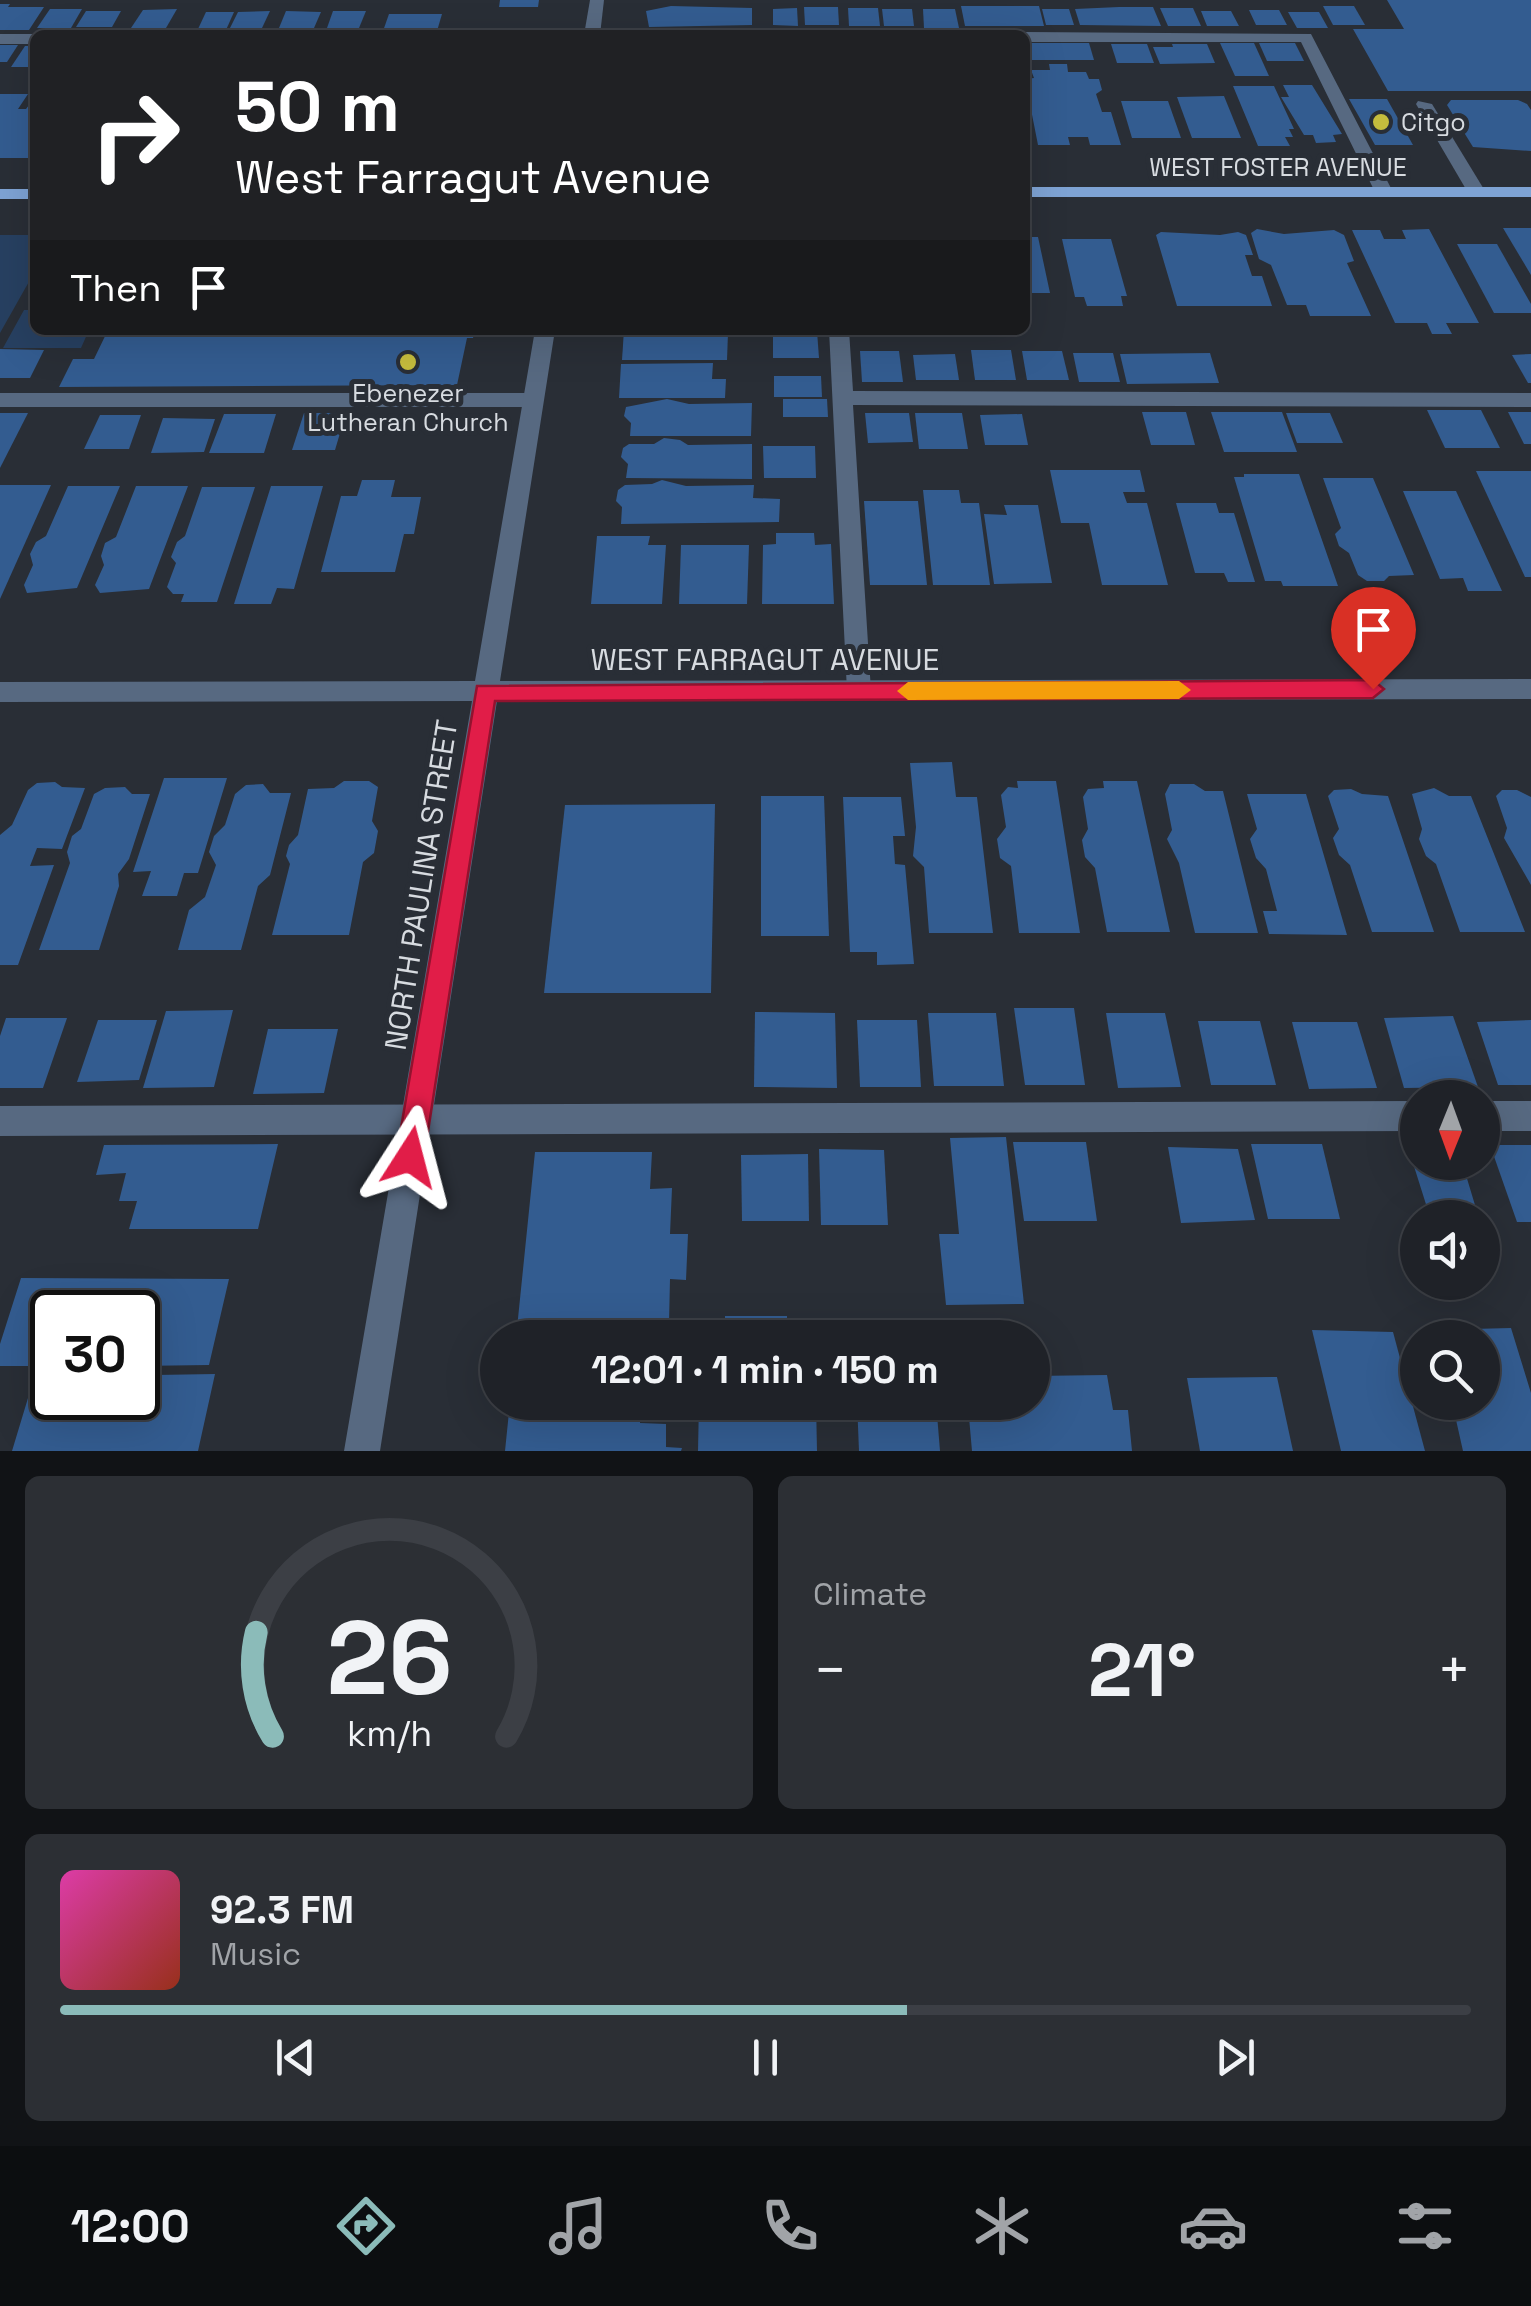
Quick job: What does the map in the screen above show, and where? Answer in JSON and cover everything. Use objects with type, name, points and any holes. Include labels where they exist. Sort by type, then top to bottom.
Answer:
[{"type":"main road","name":"WEST FOSTER AVENUE","points":[[1030,192],[1531,192]]},
{"type":"main road","points":[[0,194],[30,194]]},
{"type":"street","points":[[593,30],[597,0]]},
{"type":"street","points":[[1030,38],[1306,37],[1384,192]]},
{"type":"street","points":[[0,39],[30,39]]},
{"type":"street","points":[[1424,104],[1476,192]]},
{"type":"street","name":"NORTH PAULINA STREET","points":[[362,1451],[544,335]]},
{"type":"street","points":[[840,335],[859,691]]},
{"type":"street","points":[[843,398],[1531,400]]},
{"type":"street","points":[[0,400],[534,400]]},
{"type":"street","name":"WEST FARRAGUT AVENUE","points":[[0,692],[1531,689]]},
{"type":"street","points":[[0,1121],[1400,1116]]},
{"type":"street","points":[[1500,1116],[1531,1116]]},
{"type":"shaded area","points":[[0,235],[30,235],[30,280],[0,333]]},
{"type":"shaded area","points":[[24,310],[30,310],[30,335],[87,335],[81,348],[3,348]]},
{"type":"building","points":[[500,0],[539,0],[538,7],[499,7]]},
{"type":"building","points":[[1387,0],[1531,0],[1531,91],[1388,91],[1353,29],[1404,29]]},
{"type":"building","points":[[0,4],[44,7],[29,30],[0,30]]},
{"type":"building","points":[[671,6],[752,8],[752,25],[649,27],[646,11]]},
{"type":"building","points":[[961,6],[1039,6],[1044,26],[965,26]]},
{"type":"building","points":[[1323,6],[1354,6],[1365,25],[1333,25]]},
{"type":"building","points":[[804,7],[838,7],[839,25],[805,25]]},
{"type":"building","points":[[1153,7],[1161,26],[1080,25],[1075,9]]},
{"type":"building","points":[[797,8],[798,26],[773,25],[773,9]]},
{"type":"building","points":[[848,8],[878,8],[880,26],[849,26]]},
{"type":"building","points":[[1160,8],[1193,8],[1201,26],[1168,26]]},
{"type":"building","points":[[50,9],[82,9],[71,28],[37,28]]},
{"type":"building","points":[[177,9],[166,28],[131,28],[143,10]]},
{"type":"building","points":[[882,9],[912,9],[914,26],[884,26]]},
{"type":"building","points":[[923,9],[955,9],[959,28],[924,28]]},
{"type":"building","points":[[1042,9],[1069,9],[1074,25],[1046,25]]},
{"type":"building","points":[[1249,10],[1279,10],[1287,25],[1256,25]]},
{"type":"building","points":[[86,11],[121,11],[112,27],[76,27]]},
{"type":"building","points":[[270,11],[262,28],[230,28],[238,12]]},
{"type":"building","points":[[286,11],[321,12],[314,28],[279,28]]},
{"type":"building","points":[[333,11],[366,11],[359,28],[327,28]]},
{"type":"building","points":[[1201,11],[1231,11],[1239,26],[1207,26]]},
{"type":"building","points":[[206,12],[234,12],[226,30],[198,29]]},
{"type":"building","points":[[1288,12],[1319,12],[1328,28],[1297,28]]},
{"type":"building","points":[[389,14],[442,14],[437,30],[383,30]]},
{"type":"building","points":[[1030,43],[1089,43],[1094,60],[1030,60]]},
{"type":"building","points":[[1220,43],[1254,43],[1269,76],[1235,76]]},
{"type":"building","points":[[1259,43],[1295,43],[1304,61],[1267,61]]},
{"type":"building","points":[[1111,44],[1147,44],[1154,63],[1117,63]]},
{"type":"building","points":[[1172,44],[1207,44],[1215,63],[1160,64],[1153,47],[1173,47]]},
{"type":"building","points":[[0,45],[18,45],[7,62],[0,62]]},
{"type":"building","points":[[25,46],[30,46],[30,67],[11,67]]},
{"type":"building","points":[[1049,64],[1067,64],[1068,72],[1086,72],[1089,79],[1099,79],[1102,90],[1096,94],[1102,112],[1111,112],[1121,145],[1090,145],[1088,137],[1068,137],[1070,145],[1038,145],[1030,104],[1030,78],[1034,78],[1031,70],[1050,70]]},
{"type":"building","points":[[1283,85],[1312,85],[1342,134],[1333,135],[1336,142],[1316,143],[1313,135],[1304,135],[1281,97],[1289,97]]},
{"type":"building","points":[[1233,86],[1274,86],[1294,129],[1289,129],[1293,137],[1285,137],[1290,146],[1258,146]]},
{"type":"building","points":[[0,94],[28,94],[18,109],[26,109],[30,104],[30,158],[0,158]]},
{"type":"building","points":[[1224,96],[1241,138],[1192,138],[1177,97]]},
{"type":"building","name":"Citgo","points":[[1349,99],[1387,99],[1413,145],[1375,145]]},
{"type":"building","name":"Citgo","points":[[1451,100],[1518,100],[1527,104],[1531,110],[1531,151],[1473,147],[1447,105]]},
{"type":"building","points":[[1121,101],[1168,101],[1181,138],[1132,138]]},
{"type":"building","points":[[1503,228],[1531,228],[1531,275]]},
{"type":"building","points":[[1257,229],[1284,234],[1334,230],[1344,235],[1354,261],[1347,263],[1371,316],[1310,316],[1306,305],[1287,305],[1271,265],[1259,259],[1251,233]]},
{"type":"building","points":[[1429,229],[1479,323],[1446,323],[1452,334],[1432,334],[1427,323],[1395,323],[1352,230],[1380,230],[1384,239],[1406,239],[1402,230]]},
{"type":"building","points":[[1156,235],[1246,235],[1253,255],[1245,255],[1252,276],[1262,276],[1272,306],[1177,306]]},
{"type":"building","points":[[1030,237],[1038,237],[1050,293],[1030,293]]},
{"type":"building","points":[[1062,239],[1111,239],[1127,296],[1121,296],[1123,306],[1087,306],[1084,297],[1075,297]]},
{"type":"building","points":[[1457,244],[1497,244],[1531,304],[1531,313],[1494,313]]},
{"type":"building","points":[[106,335],[474,335],[467,338],[457,385],[59,387],[73,359],[94,359]]},
{"type":"building","points":[[624,335],[728,335],[727,360],[622,360]]},
{"type":"building","points":[[773,335],[817,335],[819,358],[773,358]]},
{"type":"building","points":[[0,349],[44,350],[30,378],[0,378]]},
{"type":"building","points":[[971,350],[1011,350],[1016,380],[975,380]]},
{"type":"building","points":[[860,351],[899,351],[903,382],[862,382]]},
{"type":"building","points":[[1022,351],[1062,351],[1069,380],[1027,380]]},
{"type":"building","points":[[1073,353],[1113,353],[1120,382],[1079,382]]},
{"type":"building","points":[[1210,353],[1219,383],[1127,384],[1120,354]]},
{"type":"building","points":[[955,354],[959,380],[916,380],[913,355]]},
{"type":"building","points":[[1531,354],[1531,383],[1528,383],[1512,355]]},
{"type":"building","points":[[713,363],[712,379],[726,379],[725,398],[619,398],[621,364]]},
{"type":"building","points":[[774,376],[821,376],[822,397],[774,397]]},
{"type":"building","points":[[667,399],[689,404],[752,403],[751,436],[630,436],[631,423],[624,416],[626,407]]},
{"type":"building","points":[[783,399],[827,399],[828,417],[783,417]]},
{"type":"building","points":[[1427,410],[1481,410],[1500,448],[1445,448]]},
{"type":"building","points":[[1142,412],[1186,412],[1195,445],[1151,445]]},
{"type":"building","points":[[1211,412],[1282,412],[1297,452],[1224,452]]},
{"type":"building","points":[[1508,412],[1531,412],[1531,444],[1524,444]]},
{"type":"building","points":[[0,413],[28,413],[0,468]]},
{"type":"building","points":[[304,413],[346,413],[335,450],[292,450]]},
{"type":"building","points":[[865,413],[909,413],[913,442],[868,443]]},
{"type":"building","points":[[915,413],[962,413],[968,449],[919,449]]},
{"type":"building","points":[[1286,413],[1330,413],[1343,443],[1297,443]]},
{"type":"building","points":[[224,414],[276,414],[264,453],[209,453]]},
{"type":"building","points":[[1022,414],[1028,445],[985,445],[980,415]]},
{"type":"building","points":[[100,415],[141,415],[129,449],[84,449]]},
{"type":"building","points":[[163,418],[215,419],[204,452],[151,453]]},
{"type":"building","points":[[664,438],[688,445],[752,444],[752,479],[626,478],[628,464],[621,457],[623,448],[629,444],[654,444]]},
{"type":"building","points":[[763,446],[815,446],[816,478],[764,478]]},
{"type":"building","points":[[1050,470],[1140,470],[1145,492],[1123,492],[1127,503],[1147,503],[1168,585],[1102,585],[1089,523],[1061,523]]},
{"type":"building","points":[[1476,471],[1531,471],[1531,577],[1525,577]]},
{"type":"building","points":[[1299,474],[1338,586],[1283,586],[1281,581],[1265,581],[1234,477]]},
{"type":"building","points":[[1323,478],[1373,478],[1414,575],[1367,581],[1358,575],[1349,553],[1339,546],[1335,534],[1341,528]]},
{"type":"building","points":[[362,480],[395,480],[391,497],[421,497],[414,534],[404,534],[395,572],[321,572],[341,496],[357,496]]},
{"type":"building","points":[[662,480],[686,486],[754,485],[753,498],[780,499],[779,522],[621,524],[618,490],[625,485]]},
{"type":"building","points":[[0,485],[51,485],[0,599]]},
{"type":"building","points":[[68,486],[120,486],[77,588],[27,593],[24,585],[33,565],[30,554],[36,542],[46,536]]},
{"type":"building","points":[[136,486],[188,486],[149,589],[100,593],[95,585],[104,565],[101,556],[105,543],[116,537]]},
{"type":"building","points":[[271,486],[323,486],[294,589],[277,588],[271,604],[234,604]]},
{"type":"building","points":[[202,487],[255,487],[217,602],[181,602],[184,594],[173,594],[167,587],[176,563],[171,557],[177,542],[185,536]]},
{"type":"building","points":[[923,490],[959,490],[961,503],[979,503],[990,585],[933,585]]},
{"type":"building","points":[[1403,491],[1456,491],[1502,591],[1468,591],[1463,578],[1440,579]]},
{"type":"building","points":[[864,501],[918,501],[927,585],[870,585]]},
{"type":"building","points":[[1176,503],[1216,503],[1219,513],[1234,513],[1255,582],[1228,582],[1224,573],[1195,573]]},
{"type":"building","points":[[1004,505],[1038,505],[1052,583],[994,584],[984,514],[1007,515]]},
{"type":"building","points":[[776,533],[814,533],[815,545],[831,544],[834,604],[762,604],[763,545],[776,544]]},
{"type":"building","points":[[597,536],[650,536],[648,545],[666,545],[662,604],[591,604]]},
{"type":"building","points":[[681,545],[749,545],[747,604],[679,604]]},
{"type":"building","points":[[952,762],[956,797],[977,797],[993,933],[929,933],[924,867],[913,856],[916,827],[910,763]]},
{"type":"building","points":[[164,778],[227,778],[198,873],[184,873],[177,896],[142,896],[151,871],[133,872]]},
{"type":"building","points":[[344,781],[369,781],[378,787],[372,821],[378,831],[374,853],[363,862],[349,935],[272,935],[290,864],[286,856],[298,835],[308,789],[334,788]]},
{"type":"building","points":[[1017,781],[1056,781],[1080,933],[1019,933],[1011,866],[1000,858],[997,839],[1006,827],[1001,795],[1008,787],[1018,788]]},
{"type":"building","points":[[1103,781],[1137,781],[1170,932],[1107,932],[1095,868],[1085,857],[1082,840],[1088,829],[1083,797],[1088,789],[1104,788]]},
{"type":"building","points":[[55,782],[62,787],[85,788],[62,849],[37,848],[30,866],[54,865],[18,965],[0,965],[0,835],[12,825],[28,790],[37,783]]},
{"type":"building","points":[[263,784],[270,793],[291,793],[270,875],[258,886],[241,950],[178,950],[189,910],[205,897],[216,865],[209,852],[214,836],[225,825],[235,794],[246,785]]},
{"type":"building","points":[[1170,784],[1194,784],[1205,791],[1223,791],[1258,933],[1195,933],[1179,863],[1167,839],[1172,830],[1165,794]]},
{"type":"building","points":[[125,787],[132,794],[150,794],[129,859],[118,874],[119,886],[99,950],[39,950],[70,863],[67,852],[72,836],[81,829],[94,794],[105,788]]},
{"type":"building","points":[[1434,788],[1449,796],[1471,796],[1525,932],[1460,932],[1436,864],[1426,856],[1419,839],[1422,829],[1412,794]]},
{"type":"building","points":[[1334,790],[1388,796],[1434,932],[1372,932],[1350,865],[1339,855],[1333,838],[1339,829],[1328,796]]},
{"type":"building","points":[[1502,790],[1517,790],[1531,797],[1531,885],[1504,838],[1507,828],[1496,796]]},
{"type":"building","points":[[1247,794],[1306,794],[1347,935],[1269,934],[1263,911],[1277,911],[1266,869],[1256,858],[1250,839],[1257,829]]},
{"type":"building","points":[[761,796],[824,796],[829,936],[761,936]]},
{"type":"building","points":[[843,797],[901,797],[905,836],[893,836],[895,864],[905,865],[914,964],[877,965],[877,952],[850,952]]},
{"type":"building","points":[[715,804],[711,993],[544,993],[565,805]]},
{"type":"building","points":[[1014,1008],[1074,1008],[1085,1085],[1025,1085]]},
{"type":"building","points":[[233,1010],[214,1087],[143,1088],[166,1011]]},
{"type":"building","points":[[755,1012],[835,1013],[837,1088],[754,1087]]},
{"type":"building","points":[[928,1013],[996,1013],[1004,1086],[934,1086]]},
{"type":"building","points":[[1106,1013],[1165,1013],[1181,1087],[1118,1088]]},
{"type":"building","points":[[1453,1016],[1476,1080],[1402,1080],[1384,1018]]},
{"type":"building","points":[[6,1018],[67,1018],[43,1088],[0,1088],[0,1036]]},
{"type":"building","points":[[98,1020],[157,1020],[139,1080],[77,1082]]},
{"type":"building","points":[[857,1020],[917,1020],[921,1087],[860,1087]]},
{"type":"building","points":[[1531,1020],[1531,1085],[1500,1085],[1477,1022]]},
{"type":"building","points":[[1198,1021],[1260,1021],[1276,1085],[1211,1085]]},
{"type":"building","points":[[1292,1022],[1357,1022],[1377,1088],[1309,1089]]},
{"type":"building","points":[[268,1029],[338,1029],[324,1093],[253,1094]]},
{"type":"building","points":[[1006,1137],[1024,1304],[946,1305],[939,1234],[959,1234],[950,1138]]},
{"type":"building","points":[[1013,1142],[1086,1142],[1097,1221],[1024,1221]]},
{"type":"building","points":[[278,1144],[258,1229],[129,1229],[137,1201],[119,1201],[126,1173],[96,1175],[104,1145]]},
{"type":"building","points":[[1251,1144],[1322,1144],[1340,1219],[1268,1219]]},
{"type":"building","points":[[1500,1145],[1531,1145],[1531,1222],[1517,1222],[1500,1174]]},
{"type":"building","points":[[1168,1147],[1238,1149],[1255,1220],[1181,1223]]},
{"type":"building","points":[[819,1149],[884,1150],[888,1225],[821,1225]]},
{"type":"building","points":[[535,1152],[652,1152],[650,1189],[672,1188],[670,1234],[688,1234],[686,1280],[670,1279],[669,1320],[518,1320]]},
{"type":"building","points":[[808,1154],[809,1221],[742,1221],[741,1155]]},
{"type":"building","points":[[1418,1180],[1467,1180],[1473,1200],[1425,1200]]},
{"type":"building","points":[[21,1278],[229,1279],[209,1365],[160,1366],[160,1290],[30,1290],[30,1366],[0,1366],[0,1344]]},
{"type":"building","points":[[725,1316],[787,1316],[787,1320],[725,1320]]},
{"type":"building","points":[[1500,1328],[1511,1328],[1531,1393],[1531,1451],[1463,1451],[1456,1420],[1500,1420]]},
{"type":"building","points":[[1312,1330],[1393,1332],[1400,1358],[1400,1420],[1417,1420],[1425,1451],[1341,1451]]},
{"type":"building","points":[[215,1374],[198,1451],[12,1451],[28,1398],[30,1420],[160,1420],[160,1375]]},
{"type":"building","points":[[1107,1375],[1113,1410],[1128,1410],[1132,1451],[972,1451],[969,1420],[1050,1420],[1050,1376]]},
{"type":"building","points":[[1277,1377],[1293,1451],[1200,1451],[1187,1378]]},
{"type":"building","points":[[508,1420],[640,1420],[666,1424],[666,1447],[682,1448],[681,1451],[505,1451]]},
{"type":"building","points":[[699,1420],[816,1420],[817,1451],[698,1451]]},
{"type":"building","points":[[858,1420],[937,1420],[940,1451],[859,1451]]},
{"type":"slow traffic","points":[[908,691],[1179,690]]},
{"type":"place","name":"Citgo","points":[[1381,122]]},
{"type":"place","name":"Ebenezer Lutheran Church","points":[[408,362]]},
{"type":"route","points":[[410,1157],[485,692],[1373,689]]}]
